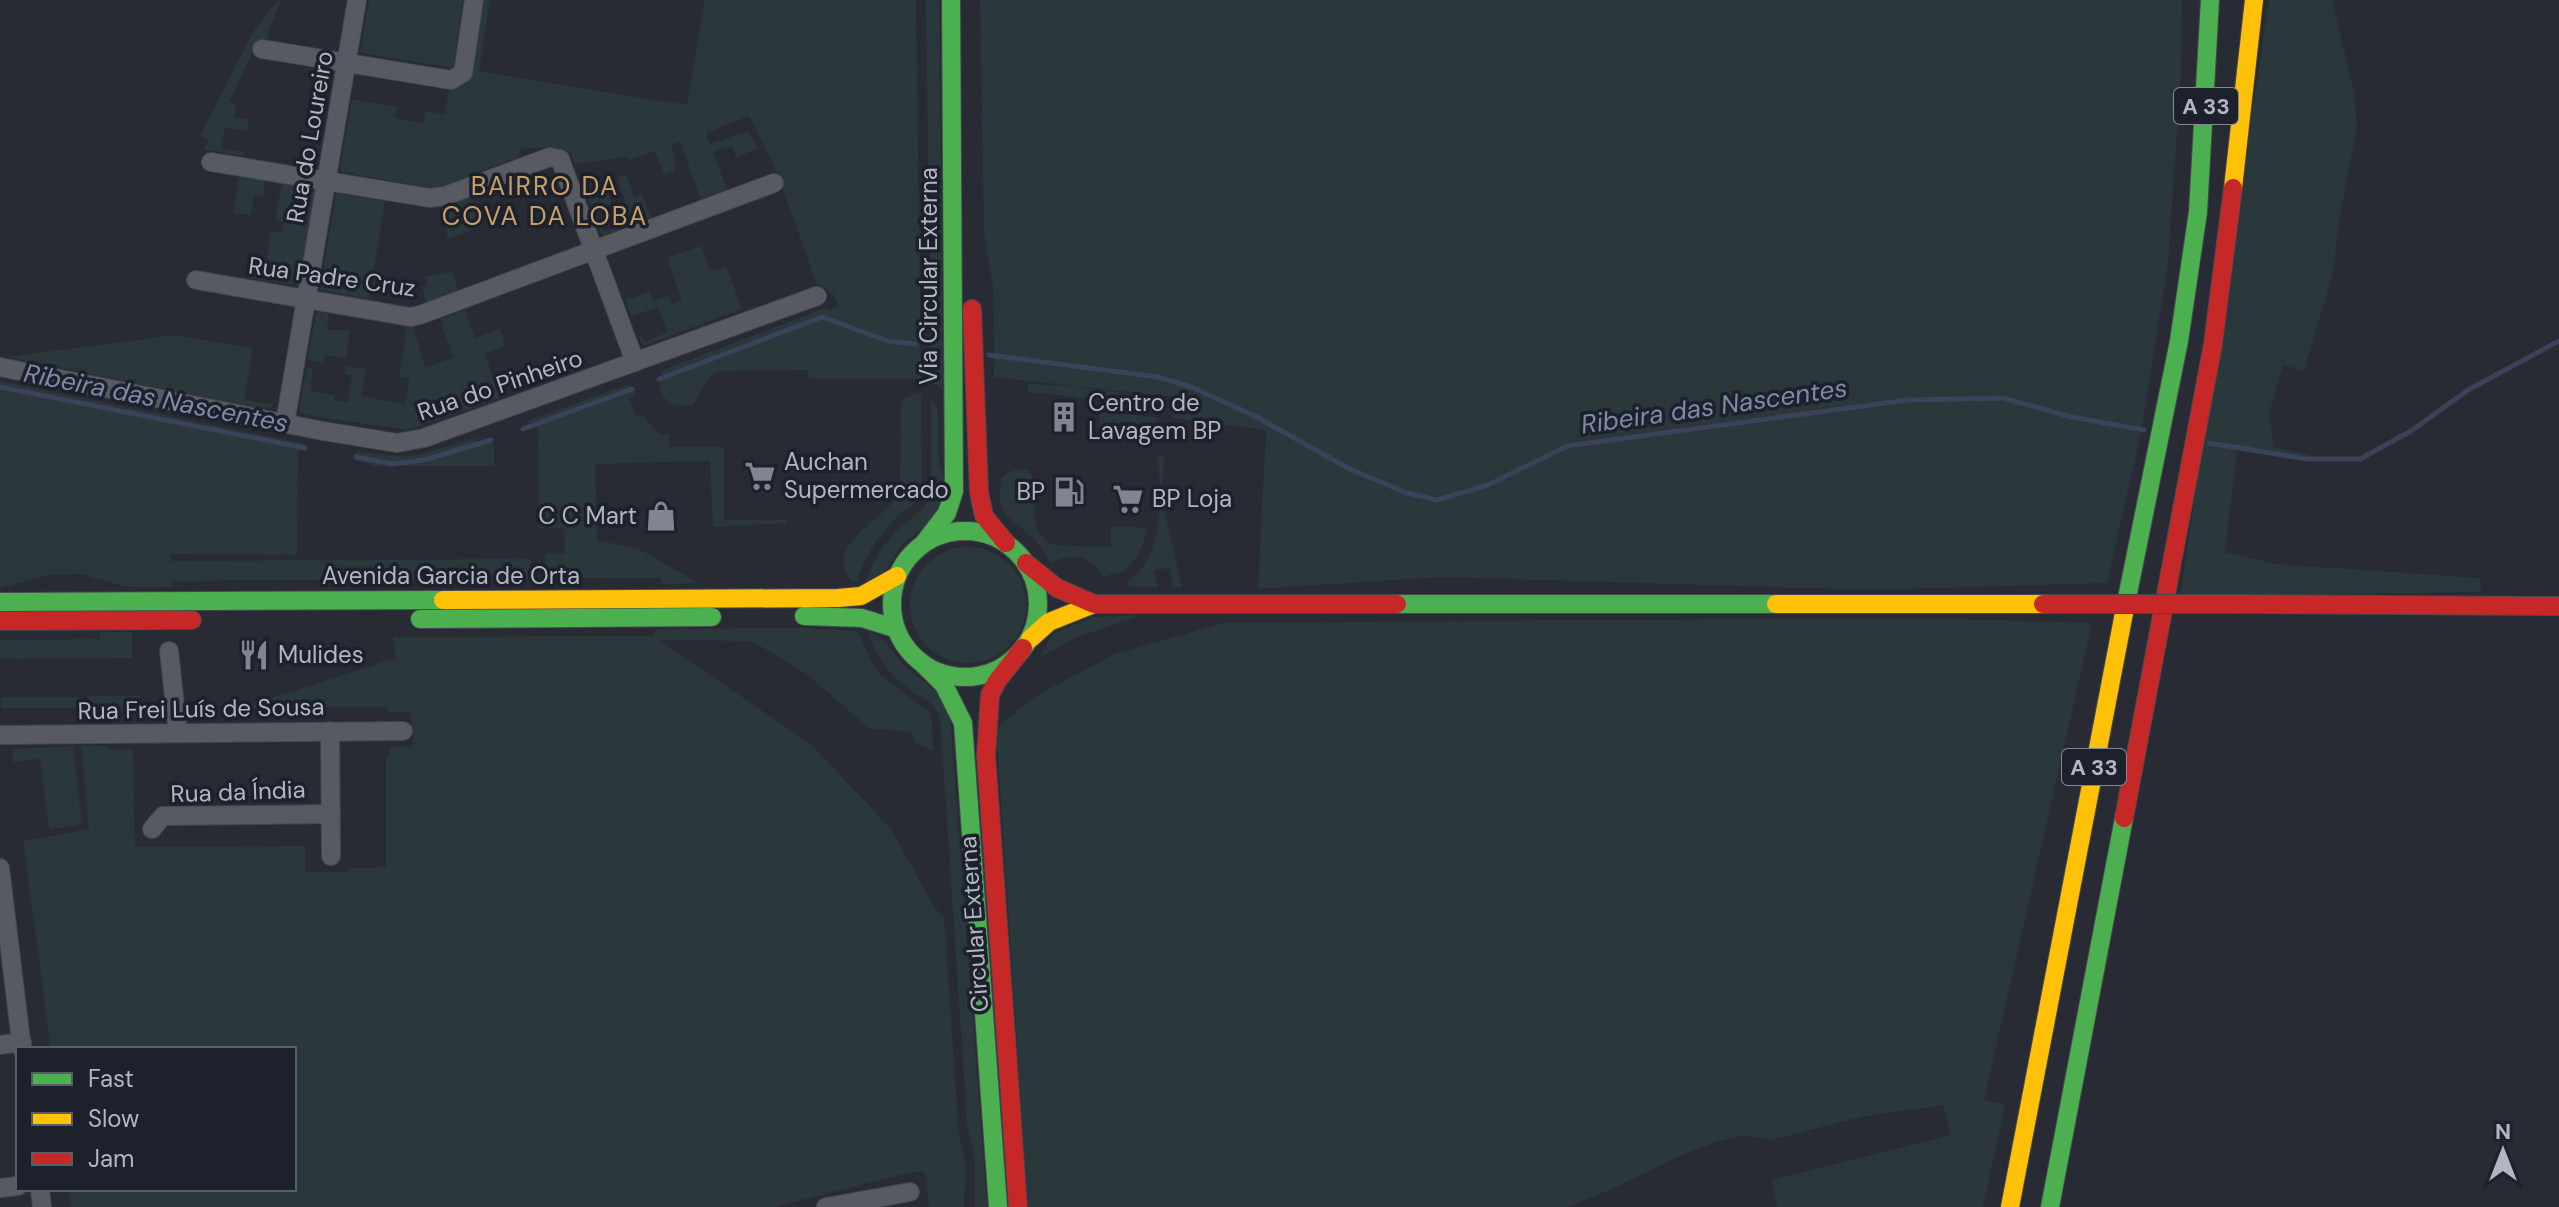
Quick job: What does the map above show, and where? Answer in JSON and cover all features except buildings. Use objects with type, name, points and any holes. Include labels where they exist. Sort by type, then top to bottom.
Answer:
[{"type":"main road","name":"Via Circular Externa","points":[[924,543],[945,519],[952,506],[954,491],[951,0]]},
{"type":"main road","name":"Via Circular Externa","points":[[967,0],[971,215]]},
{"type":"main road","name":"A 33","points":[[2010,1207],[2179,341],[2198,212],[2210,0]]},
{"type":"main road","name":"A 33","points":[[2050,1207],[2213,344],[2254,0]]},
{"type":"main road","name":"Via Circular Externa","points":[[972,292],[979,492],[984,516],[1006,543]]},
{"type":"main road","points":[[1094,604],[1049,622],[1005,665],[979,676],[950,676],[921,662],[903,644],[894,628],[891,604],[903,563],[936,536],[965,530],[1006,543],[1044,581],[1070,597],[1094,604],[2559,606]]},
{"type":"main road","points":[[1026,563],[1037,590],[1038,604],[1026,643]]},
{"type":"main road","name":"Avenida Garcia de Orta","points":[[0,602],[838,598],[861,596],[897,576]]},
{"type":"main road","name":"Avenida Garcia de Orta","points":[[407,619],[837,616],[870,619],[894,628]]},
{"type":"main road","points":[[0,621],[217,620]]},
{"type":"main road","name":"Circular Externa","points":[[1018,1207],[986,755],[990,695],[1026,643]]},
{"type":"main road","name":"Circular Externa","points":[[921,662],[944,685],[963,723],[998,1207]]},
{"type":"street","name":"Rua do Loureiro","points":[[285,423],[357,0]]},
{"type":"street","points":[[262,49],[451,80],[463,73],[474,0]]},
{"type":"street","points":[[211,162],[430,198],[445,196],[550,157],[560,159],[635,362]]},
{"type":"street","name":"Rua Padre Cruz","points":[[196,280],[410,317],[774,183]]},
{"type":"street","name":"Rua do Pinheiro","points":[[0,367],[397,443],[424,438],[817,296]]},
{"type":"street","points":[[169,651],[178,733]]},
{"type":"street","points":[[330,731],[331,856]]},
{"type":"street","name":"Rua Frei Luís de Sousa","points":[[0,735],[403,731]]},
{"type":"street","name":"Rua da Índia","points":[[152,829],[163,816],[331,814]]},
{"type":"street","points":[[0,868],[6,965],[22,1046],[0,1045]]},
{"type":"street","points":[[826,1207],[910,1192]]},
{"type":"shaded area","points":[[278,0],[282,0],[267,34],[270,38],[258,41],[229,102],[236,104],[235,117],[249,119],[247,131],[225,128],[221,148],[244,152],[243,156],[204,149],[209,140],[200,136],[253,32]]},
{"type":"shaded area","points":[[369,0],[463,0],[453,68],[360,53]]},
{"type":"shaded area","points":[[484,0],[490,0],[479,71],[687,105],[705,0],[916,0],[921,379],[809,379],[808,370],[721,371],[708,380],[693,404],[677,405],[665,398],[660,386],[663,370],[826,308],[829,311],[838,305],[834,295],[816,282],[776,170],[749,116],[706,133],[710,144],[748,131],[758,149],[736,157],[732,146],[713,152],[727,189],[701,199],[680,142],[671,145],[676,159],[674,171],[664,174],[655,151],[630,160],[629,157],[575,164],[570,152],[557,147],[519,149],[520,156],[436,189],[343,172],[340,167],[352,99],[397,107],[395,118],[423,123],[426,111],[445,114],[449,89],[464,86],[472,77]]},
{"type":"shaded area","points":[[926,0],[939,0],[943,389],[931,382]]},
{"type":"shaded area","points":[[980,0],[2182,0],[2181,73],[2168,264],[2141,433],[2107,583],[1872,590],[1440,577],[1258,589],[1266,430],[1173,418],[1174,397],[994,377],[993,286],[984,234]]},
{"type":"shaded area","points":[[2269,0],[2332,0],[2354,91],[2357,128],[2338,226],[2334,269],[2304,371],[2283,365],[2269,414],[2274,447],[2311,455],[2307,459],[2237,449],[2225,552],[2276,564],[2480,578],[2481,592],[2180,596]]},
{"type":"shaded area","points":[[626,174],[634,197],[642,194],[651,218],[602,236],[586,194],[606,187],[612,204],[595,210],[604,232],[625,225],[620,209],[627,206],[617,177]]},
{"type":"shaded area","points":[[239,176],[265,180],[263,196],[254,195],[251,215],[233,213]]},
{"type":"shaded area","points":[[282,183],[316,189],[300,284],[295,285],[248,278],[250,268],[256,269],[258,261],[266,262],[271,231],[282,233],[284,222],[275,220]]},
{"type":"shaded area","points":[[336,193],[385,201],[369,299],[320,290]]},
{"type":"shaded area","points":[[471,196],[483,226],[448,239],[443,218],[447,217],[446,206]]},
{"type":"shaded area","points":[[701,246],[710,271],[726,266],[742,309],[643,346],[639,336],[644,342],[668,332],[658,307],[631,316],[626,300],[649,292],[653,301],[669,296],[672,304],[682,300],[669,257]]},
{"type":"shaded area","points":[[451,271],[459,291],[427,303],[422,287],[427,285],[425,277]]},
{"type":"shaded area","points":[[321,310],[329,312],[327,330],[350,330],[346,358],[325,355],[324,363],[308,360],[316,314]]},
{"type":"shaded area","points":[[465,310],[475,338],[500,329],[506,346],[485,354],[500,398],[408,430],[305,415],[299,411],[307,367],[313,369],[310,391],[334,395],[334,400],[348,402],[352,375],[345,374],[346,366],[366,369],[362,396],[405,404],[410,379],[399,377],[407,326],[413,327],[425,367],[453,358],[440,319]]},
{"type":"shaded area","points":[[174,335],[253,348],[244,399],[270,404],[278,399],[271,407],[262,409],[8,357]]},
{"type":"shaded area","points":[[0,381],[306,444],[304,450],[298,451],[297,555],[171,554],[171,561],[531,559],[531,579],[171,581],[171,587],[128,587],[82,574],[50,575],[0,588]]},
{"type":"shaded area","points":[[1028,384],[1072,386],[1145,396],[1144,405],[1028,392]]},
{"type":"shaded area","points":[[626,385],[632,387],[636,395],[629,398],[636,417],[643,415],[659,434],[669,435],[669,447],[724,447],[724,520],[786,520],[786,523],[713,527],[710,461],[595,464],[597,540],[639,549],[699,583],[662,584],[661,578],[545,578],[545,554],[565,553],[564,529],[539,528],[538,428],[529,426],[527,421]]},
{"type":"shaded area","points":[[921,394],[922,493],[885,529],[857,582],[852,581],[845,568],[844,556],[849,545],[900,493],[901,404],[903,399]]},
{"type":"shaded area","points":[[931,397],[938,411],[939,462],[946,484],[931,484]]},
{"type":"shaded area","points":[[1100,411],[1159,419],[1147,431],[1129,421],[1099,428]]},
{"type":"shaded area","points":[[476,438],[478,444],[491,440],[494,466],[375,466],[356,460],[357,452],[418,455]]},
{"type":"shaded area","points":[[1164,456],[1161,497],[1182,587],[1173,587],[1170,568],[1154,570],[1158,587],[1129,587],[1127,583],[1148,558],[1154,543],[1160,495],[1159,462],[1156,457]]},
{"type":"shaded area","points":[[1017,469],[1028,470],[1033,478],[1037,528],[1053,545],[1111,547],[1111,526],[1146,528],[1144,542],[1134,560],[1118,575],[1116,572],[1103,578],[1088,560],[1067,557],[1052,563],[1037,542],[1002,508],[1000,492],[1003,482],[999,482]]},
{"type":"shaded area","points":[[945,496],[935,519],[901,546],[886,570],[866,582],[877,556],[894,534],[924,507],[930,497]]},
{"type":"shaded area","points":[[968,547],[990,551],[1009,564],[1022,583],[1026,605],[1022,627],[1009,646],[990,659],[968,663],[946,659],[927,646],[914,627],[910,605],[914,583],[927,564],[946,551]]},
{"type":"shaded area","points":[[1141,615],[1077,637],[1039,658],[1054,633],[1093,617]]},
{"type":"shaded area","points":[[1958,619],[2092,623],[1984,1100],[2005,1105],[1983,1207],[1778,1207],[1771,1180],[1951,1135],[1943,1105],[1865,1116],[1771,1140],[1744,1135],[1719,1141],[1567,1207],[1028,1207],[996,728],[1036,696],[1115,654],[1223,623]]},
{"type":"shaded area","points":[[806,628],[855,631],[859,633],[872,663],[882,676],[929,712],[933,751],[916,743],[910,732],[870,729],[807,674],[752,641],[659,640],[812,745],[891,829],[935,908],[944,917],[959,1135],[966,1163],[964,1207],[929,1207],[923,1171],[774,1207],[71,1207],[69,1191],[296,1191],[296,1047],[51,1047],[23,841],[89,829],[81,746],[133,749],[135,847],[305,846],[305,872],[347,872],[348,868],[386,867],[386,755],[390,755],[390,747],[413,747],[411,713],[389,712],[388,707],[240,708],[396,658],[393,637],[652,636],[656,629]]},
{"type":"shaded area","points":[[868,630],[885,641],[904,666],[949,702],[987,1207],[975,1207],[975,1158],[967,1127],[940,717],[932,705],[891,672],[874,648]]},
{"type":"shaded area","points":[[100,632],[132,632],[132,658],[0,659],[0,640],[100,639]]},
{"type":"shaded area","points":[[88,696],[140,696],[141,710],[89,711]]},
{"type":"shaded area","points":[[1,697],[78,697],[78,708],[1,708]]},
{"type":"shaded area","points":[[73,746],[82,825],[49,829],[40,759],[13,762],[13,749]]},
{"type":"waterway","name":"Ribeira das Nascentes","points":[[659,379],[822,317],[888,341],[915,344]]},
{"type":"waterway","name":"Ribeira das Nascentes","points":[[2209,443],[2307,459],[2360,459],[2411,431],[2468,390],[2559,341]]},
{"type":"waterway","name":"Ribeira das Nascentes","points":[[989,355],[1158,377],[1191,387],[1253,415],[1348,468],[1404,492],[1437,500],[1488,485],[1567,446],[1908,400],[2003,398],[2072,417],[2144,430]]},
{"type":"waterway","name":"Ribeira das Nascentes","points":[[0,387],[305,448]]},
{"type":"waterway","name":"Ribeira das Nascentes","points":[[523,429],[632,389]]},
{"type":"waterway","name":"Ribeira das Nascentes","points":[[356,457],[392,464],[424,460],[491,440]]},
{"type":"traffic: fast","points":[[924,543],[947,513],[954,491],[951,0]]},
{"type":"traffic: fast","points":[[2124,613],[2179,341],[2198,212],[2210,0]]},
{"type":"traffic: fast","points":[[965,531],[993,536],[1017,552],[1033,576],[1038,604],[1033,632],[1017,656],[993,672],[965,677],[937,672],[913,656],[897,632],[892,604],[897,576],[913,552],[937,536],[965,531]]},
{"type":"traffic: fast","points":[[0,602],[443,600]]},
{"type":"traffic: fast","points":[[1397,604],[1776,604]]},
{"type":"traffic: fast","points":[[804,616],[862,618],[894,628]]},
{"type":"traffic: fast","points":[[420,619],[712,617]]},
{"type":"traffic: fast","points":[[921,662],[944,685],[963,723],[998,1207]]},
{"type":"traffic: fast","points":[[2050,1207],[2124,818]]},
{"type":"traffic: slow","points":[[2233,188],[2254,0]]},
{"type":"traffic: slow","points":[[443,600],[838,598],[861,596],[897,576]]},
{"type":"traffic: slow","points":[[1030,639],[1049,622],[1094,604]]},
{"type":"traffic: slow","points":[[1776,604],[2043,604]]},
{"type":"traffic: slow","points":[[2010,1207],[2124,613]]},
{"type":"traffic: jam","points":[[2124,818],[2213,344],[2233,188]]},
{"type":"traffic: jam","points":[[972,309],[979,492],[984,516],[1006,543]]},
{"type":"traffic: jam","points":[[1026,563],[1057,588],[1094,604],[1397,604]]},
{"type":"traffic: jam","points":[[2043,604],[2231,604]]},
{"type":"traffic: jam","points":[[2231,604],[2559,606]]},
{"type":"traffic: jam","points":[[0,621],[192,620]]},
{"type":"traffic: jam","points":[[1018,1207],[986,755],[990,695],[1023,648]]},
{"type":"place","name":"Centro de Lavagem BP","points":[[1064,417]]},
{"type":"place","name":"Auchan Supermercado","points":[[760,476]]},
{"type":"place","name":"BP","points":[[1069,492]]},
{"type":"place","name":"BP Loja","points":[[1128,499]]},
{"type":"place","name":"C C Mart","points":[[661,516]]},
{"type":"place","name":"Mulides","points":[[254,655]]},
{"type":"district","name":"BAIRRO DA COVA DA LOBA","points":[[545,201]]}]
